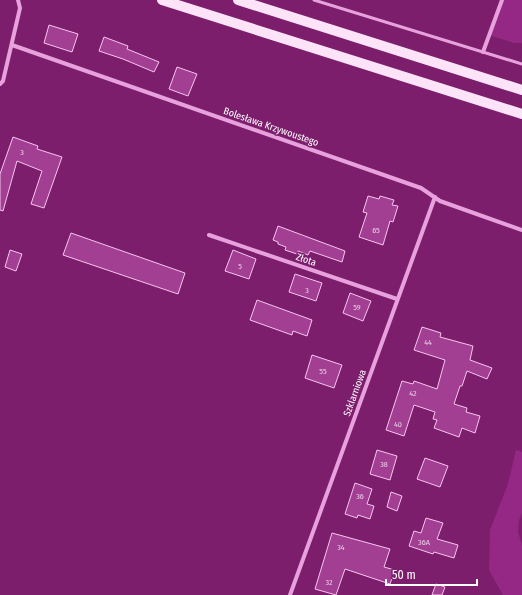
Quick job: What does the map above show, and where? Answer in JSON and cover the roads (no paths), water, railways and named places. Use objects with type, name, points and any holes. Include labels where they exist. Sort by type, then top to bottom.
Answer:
[{"type":"main road","points":[[162,0],[522,114]]},
{"type":"main road","points":[[238,0],[522,90]]},
{"type":"street","points":[[0,84],[12,45],[20,8],[18,0]]},
{"type":"street","points":[[483,52],[502,0]]},
{"type":"street","name":"Bolesława Krzywoustego","points":[[12,45],[413,185],[440,201],[522,230]]},
{"type":"street","name":"Szklarniowa","points":[[290,595],[435,197]]},
{"type":"street","name":"Złota","points":[[209,235],[398,299]]},
{"type":"lane","points":[[314,0],[522,64]]}]
